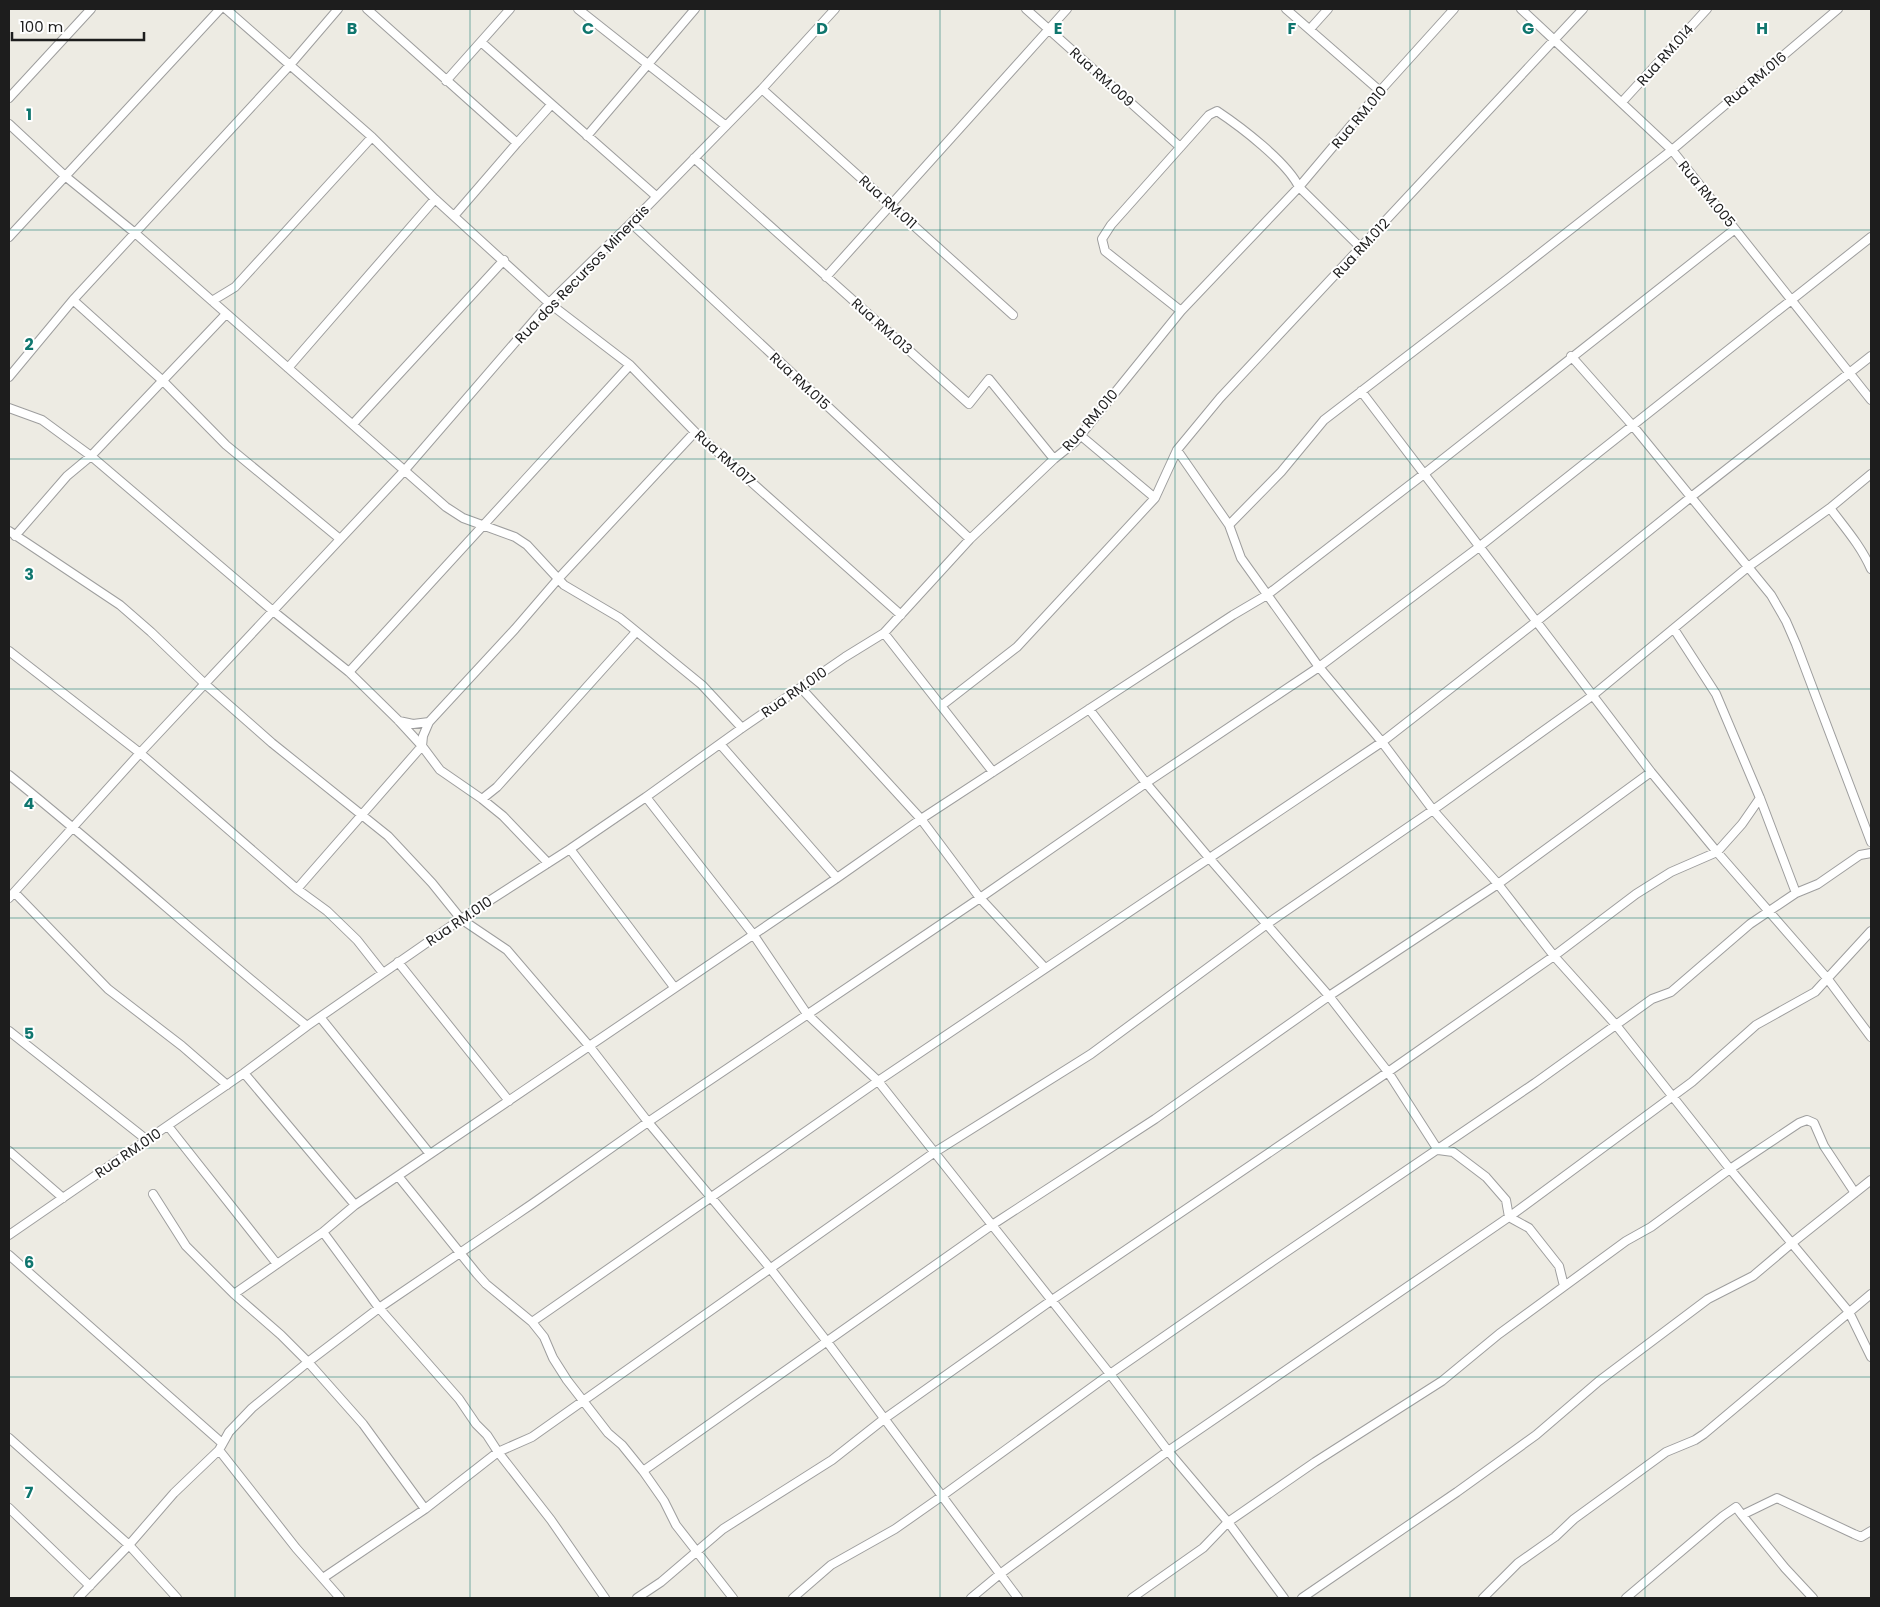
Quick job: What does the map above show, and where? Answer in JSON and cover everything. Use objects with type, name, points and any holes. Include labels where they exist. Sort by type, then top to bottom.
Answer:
[{"type":"street","points":[[9,98],[91,9]]},
{"type":"street","points":[[9,237],[220,9]]},
{"type":"street","name":"Rua RM.017","points":[[226,9],[372,137],[435,200],[550,303],[630,365],[695,432],[901,615]]},
{"type":"street","points":[[9,377],[73,300],[290,65],[338,9]]},
{"type":"street","points":[[367,9],[517,143]]},
{"type":"street","points":[[446,80],[510,9]]},
{"type":"street","points":[[578,9],[726,126]]},
{"type":"street","points":[[587,136],[695,9]]},
{"type":"street","name":"Rua dos Recursos Minerais","points":[[12,896],[140,753],[404,471],[550,303],[762,89],[836,9]]},
{"type":"street","name":"Rua RM.009","points":[[1026,9],[1179,146]]},
{"type":"street","points":[[826,277],[1067,9]]},
{"type":"street","points":[[1286,9],[1380,91]]},
{"type":"street","points":[[1310,29],[1328,9]]},
{"type":"street","name":"Rua RM.010","points":[[9,1234],[227,1085],[306,1026],[398,962],[570,849],[742,728],[884,632],[970,539],[1054,459],[1075,442],[1181,311],[1299,187],[1380,91],[1454,9]]},
{"type":"street","name":"Rua RM.005","points":[[1521,9],[1672,150],[1871,400]]},
{"type":"street","name":"Rua RM.012","points":[[942,706],[1017,647],[1155,498],[1177,450],[1220,398],[1583,9]]},
{"type":"street","name":"Rua RM.014","points":[[1622,102],[1707,9]]},
{"type":"street","name":"Rua RM.016","points":[[1229,524],[1281,472],[1324,420],[1672,150],[1838,9]]},
{"type":"street","points":[[481,42],[656,196]]},
{"type":"street","name":"Rua RM.011","points":[[762,89],[1014,315]]},
{"type":"street","points":[[454,216],[551,105]]},
{"type":"street","points":[[1181,311],[1104,252],[1102,239],[1111,225],[1179,146],[1208,115],[1217,111],[1244,130],[1287,169],[1294,176],[1299,187],[1361,248]]},
{"type":"street","points":[[9,124],[66,176],[135,233],[446,507],[463,518],[515,537],[527,545],[558,579],[572,591],[620,618],[702,685],[742,728]]},
{"type":"street","points":[[212,301],[235,287],[372,137]]},
{"type":"street","name":"Rua RM.013","points":[[694,158],[969,404],[989,379],[1054,459]]},
{"type":"street","points":[[288,368],[435,200]]},
{"type":"street","name":"Rua RM.015","points":[[631,223],[970,539]]},
{"type":"street","points":[[234,1294],[324,1232],[355,1205],[590,1047],[674,987],[837,878],[921,819],[1268,594],[1424,474],[1571,356],[1735,229]]},
{"type":"street","points":[[78,1598],[129,1545],[174,1492],[221,1446],[229,1432],[252,1408],[379,1308],[648,1122],[1319,667],[1479,547],[1871,237]]},
{"type":"street","points":[[353,424],[504,260]]},
{"type":"street","points":[[73,300],[163,381],[226,445],[340,539]]},
{"type":"street","points":[[226,314],[163,381],[90,456],[67,476],[12,534],[120,605],[272,743],[388,836],[432,883],[461,919],[507,950],[590,1047],[648,1122],[770,1268],[828,1342],[1018,1598]]},
{"type":"street","points":[[1571,356],[1632,426],[1771,595],[1786,620],[1871,842]]},
{"type":"street","points":[[532,1322],[878,1081],[1382,742],[1871,356]]},
{"type":"street","points":[[349,672],[630,365]]},
{"type":"street","points":[[1361,391],[1592,696],[1640,755],[1651,772],[1768,912],[1827,978],[1871,1037]]},
{"type":"street","points":[[9,408],[42,420],[90,456],[273,611],[349,672],[399,721],[422,746],[440,770],[482,799],[502,816],[548,863]]},
{"type":"street","points":[[297,888],[422,746],[423,736],[429,722],[515,629],[558,579],[695,432]]},
{"type":"street","points":[[1080,435],[1155,498]]},
{"type":"street","points":[[1177,450],[1229,524],[1241,558],[1319,667],[1382,742],[1433,810],[1498,884],[1554,956],[1616,1025],[1730,1170],[1849,1312],[1871,1357]]},
{"type":"street","points":[[323,1578],[425,1509],[498,1452],[532,1437],[935,1152],[1090,1054],[1267,924],[1433,810],[1592,696],[1748,567],[1830,508],[1871,474]]},
{"type":"street","points":[[1830,508],[1865,555],[1871,569]]},
{"type":"street","points":[[1674,629],[1716,694],[1760,798],[1796,893]]},
{"type":"street","points":[[482,799],[497,787],[636,632]]},
{"type":"street","points":[[884,632],[993,772]]},
{"type":"street","points":[[9,651],[140,753],[297,888],[327,911],[357,940],[383,973]]},
{"type":"street","points":[[801,688],[921,819],[980,898],[1045,968]]},
{"type":"street","points":[[1089,709],[1146,783],[1329,996],[1388,1072],[1438,1150],[1453,1152],[1486,1177],[1506,1200],[1509,1217]]},
{"type":"street","points":[[399,721],[413,724],[429,722]]},
{"type":"street","points":[[720,744],[837,878]]},
{"type":"street","points":[[643,1471],[992,1225],[1155,1118],[1329,996],[1498,884],[1651,772]]},
{"type":"street","points":[[9,775],[74,827],[232,966],[306,1026]]},
{"type":"street","points":[[646,797],[754,934],[807,1014],[878,1081],[1052,1300],[1168,1451],[1228,1522],[1284,1598]]},
{"type":"street","points":[[637,1598],[661,1582],[723,1529],[832,1460],[884,1419],[1052,1300],[1388,1072],[1554,956],[1636,894],[1671,872],[1717,852],[1742,824],[1760,798]]},
{"type":"street","points":[[570,849],[674,987]]},
{"type":"street","points":[[793,1598],[831,1566],[895,1529],[1110,1374],[1438,1150],[1652,999],[1671,992],[1750,924],[1796,893],[1818,884],[1860,855],[1871,853]]},
{"type":"street","points":[[12,896],[108,989],[182,1046],[227,1085]]},
{"type":"street","points":[[971,1598],[1000,1574],[1168,1451],[1509,1217],[1671,1097],[1756,1025],[1815,992],[1871,931]]},
{"type":"street","points":[[398,962],[509,1101]]},
{"type":"street","points":[[320,1016],[430,1154]]},
{"type":"street","points":[[9,1031],[148,1140]]},
{"type":"street","points":[[244,1073],[355,1205]]},
{"type":"street","points":[[1132,1598],[1203,1548],[1228,1522],[1315,1462],[1442,1381],[1500,1334],[1626,1241],[1651,1227],[1799,1123],[1810,1120],[1814,1123],[1822,1143],[1856,1193]]},
{"type":"street","points":[[168,1126],[277,1264]]},
{"type":"street","points":[[9,1151],[63,1198]]},
{"type":"street","points":[[398,1176],[486,1284],[532,1322],[544,1337],[554,1358],[583,1401],[608,1433],[622,1445],[643,1471],[664,1501],[676,1525],[733,1598]]},
{"type":"street","points":[[1302,1598],[1458,1492],[1536,1435],[1599,1381],[1708,1299],[1753,1276],[1871,1180]]},
{"type":"street","points":[[153,1194],[186,1246],[234,1294],[281,1334],[308,1362],[363,1424],[425,1509]]},
{"type":"street","points":[[1509,1217],[1529,1228],[1559,1266],[1564,1286]]},
{"type":"street","points":[[324,1232],[379,1308],[459,1399],[476,1424],[487,1435],[551,1520],[605,1598]]},
{"type":"street","points":[[9,1255],[221,1446],[296,1548],[340,1598]]},
{"type":"street","points":[[1483,1598],[1518,1563],[1555,1537],[1574,1519],[1666,1452],[1695,1440],[1704,1434],[1871,1294]]},
{"type":"street","points":[[9,1438],[129,1545],[177,1598]]},
{"type":"street","points":[[1742,1515],[1777,1498],[1862,1537],[1871,1531]]},
{"type":"street","points":[[1626,1598],[1736,1506],[1785,1568],[1813,1598]]},
{"type":"street","points":[[9,1508],[90,1586]]}]
